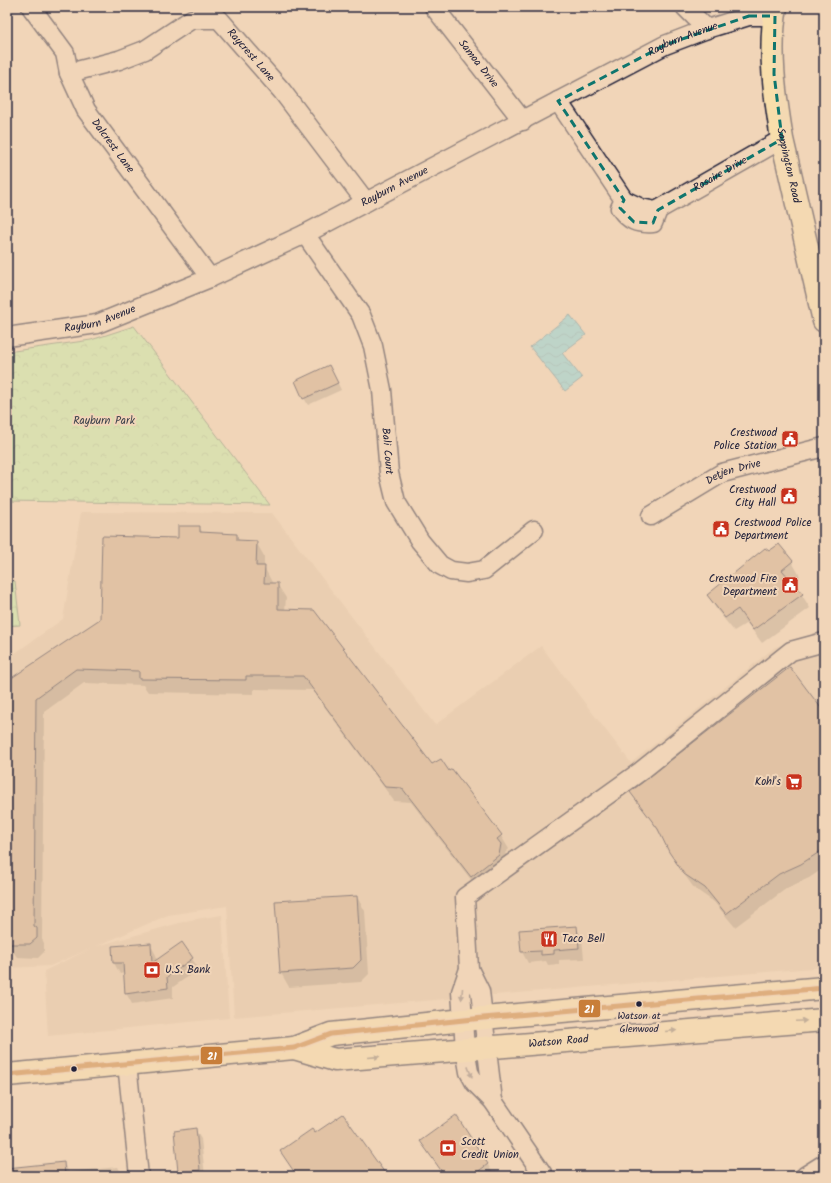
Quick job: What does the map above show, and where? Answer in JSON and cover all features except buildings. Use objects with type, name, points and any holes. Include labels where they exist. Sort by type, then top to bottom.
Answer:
[{"type":"main road","name":"Sappington Road","points":[[775,11],[774,74],[782,138],[824,321]]},
{"type":"main road","name":"Watson Road","points":[[7,1075],[294,1048],[331,1034],[473,1019],[824,988]]},
{"type":"main road","name":"Watson Road","points":[[294,1048],[335,1060],[824,1020]]},
{"type":"street","name":"Dalcrest Lane","points":[[31,7],[65,53],[70,73],[86,110],[210,278]]},
{"type":"street","name":"Samoa Drive","points":[[434,7],[523,121]]},
{"type":"street","points":[[685,7],[707,29]]},
{"type":"street","name":"Rayburn Avenue","points":[[7,337],[97,324],[210,278],[305,234],[523,121],[665,45],[707,29],[749,16],[775,11]]},
{"type":"street","name":"Raycrest Lane","points":[[70,73],[119,60],[145,50],[192,19],[219,19],[282,91],[366,202]]},
{"type":"street","name":"Rosaire Drive","points":[[558,101],[624,200],[640,208],[658,210],[782,138]]},
{"type":"street","name":"Bali Court","points":[[305,234],[361,316],[373,346],[382,390],[389,473],[396,502],[420,541],[440,565],[450,571],[467,573],[484,570],[534,530]]},
{"type":"street","name":"Detjen Drive","points":[[651,516],[722,473],[824,447]]},
{"type":"street","points":[[494,1101],[487,1048],[461,992],[469,969],[465,897],[640,771],[791,651],[824,642]]},
{"type":"street","points":[[473,1019],[465,1049],[469,1072],[475,1083],[494,1101],[544,1176]]},
{"type":"street","points":[[127,1064],[139,1176]]},
{"type":"street","points":[[805,1176],[824,1164]]},
{"type":"highlighted area","points":[[749,16],[775,16],[774,74],[782,139],[658,210],[653,223],[634,222],[620,208],[624,200],[558,101],[665,45]]},
{"type":"shaded area","points":[[81,512],[272,513],[435,725],[541,646],[631,763],[775,647],[824,633],[824,967],[234,1017],[227,906],[168,915],[97,946],[190,920],[222,915],[229,1018],[48,1036],[44,971],[90,949],[50,966],[7,968],[7,659],[63,619]]},
{"type":"green space","name":"Rayburn Park","points":[[134,326],[270,505],[7,501],[7,352],[91,340]]},
{"type":"green space","points":[[15,581],[20,625],[7,626],[7,582]]},
{"type":"water","points":[[570,315],[586,335],[562,353],[582,378],[565,391],[530,347]]},
{"type":"transit line","name":"21","points":[[7,1075],[294,1048],[331,1034],[483,1018],[824,988]]},
{"type":"place","name":"Crestwood Police Station","points":[[790,439]]},
{"type":"place","name":"Crestwood City Hall","points":[[789,496]]},
{"type":"place","name":"Crestwood Police Department","points":[[721,529]]},
{"type":"place","name":"Crestwood Fire Department","points":[[790,585]]},
{"type":"place","name":"Kohl's","points":[[794,782]]},
{"type":"place","name":"Taco Bell","points":[[549,939]]},
{"type":"place","name":"U.S. Bank","points":[[152,970]]},
{"type":"place","name":"Watson at Glenwood","points":[[639,1004]]},
{"type":"place","name":"Scott Credit Union","points":[[448,1148]]}]
